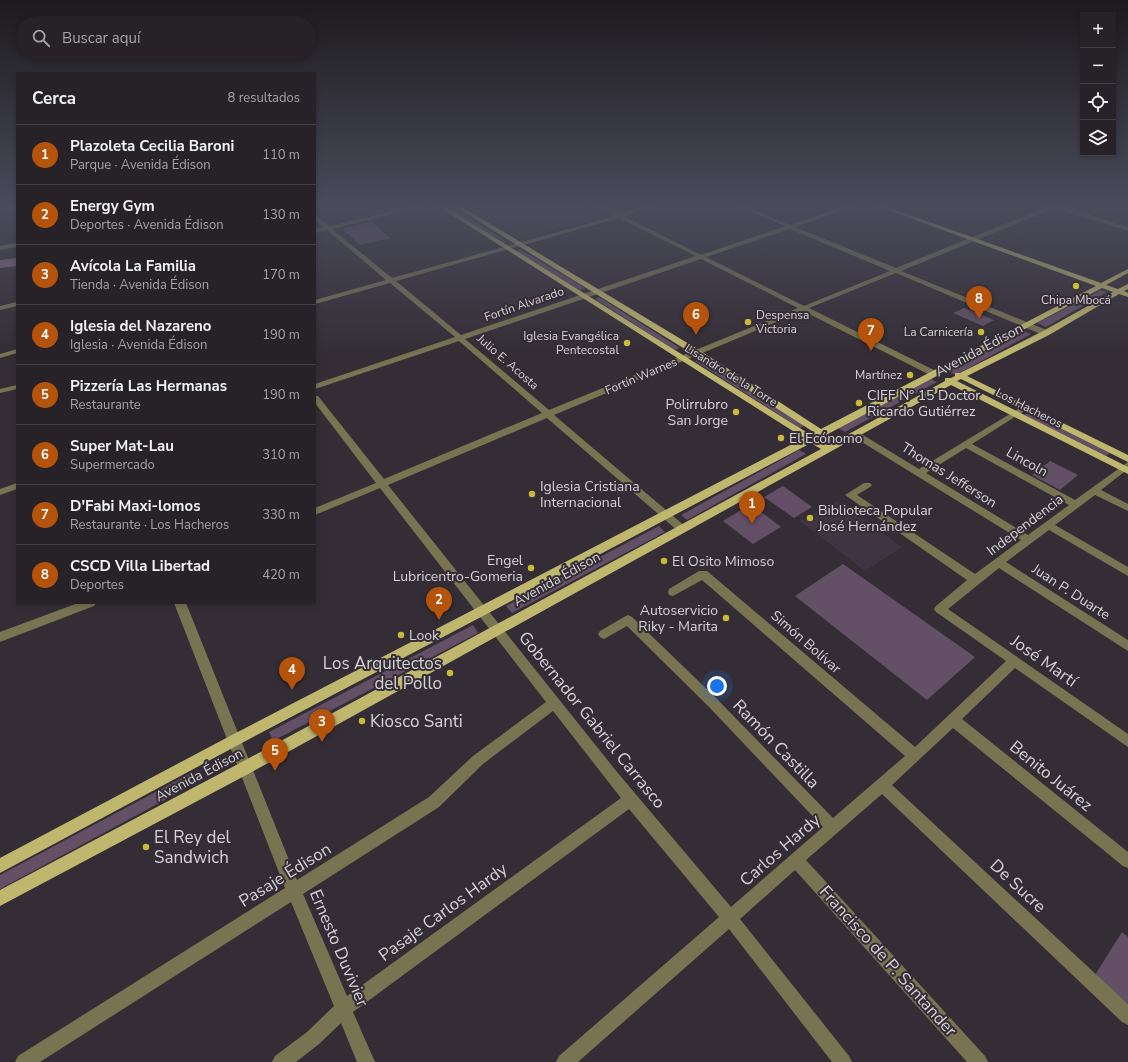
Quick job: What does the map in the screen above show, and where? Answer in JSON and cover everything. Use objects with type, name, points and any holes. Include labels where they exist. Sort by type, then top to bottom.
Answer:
[{"type":"main road","name":"Lisandro de la Torre","points":[[518,255],[827,450]]},
{"type":"main road","name":"Lisandro de la Torre","points":[[535,255],[696,352],[838,444]]},
{"type":"main road","points":[[1018,255],[1128,295]]},
{"type":"main road","name":"Avenida Édison","points":[[0,866],[235,740],[935,374],[1128,270]]},
{"type":"main road","points":[[1116,277],[1128,281]]},
{"type":"main road","name":"Avenida Édison","points":[[0,898],[245,768],[961,376],[1046,333],[1128,286]]},
{"type":"main road","name":"Los Hacheros","points":[[946,368],[1023,408],[1128,459]]},
{"type":"main road","name":"Los Hacheros","points":[[935,374],[1127,469]]},
{"type":"street","name":"Julio E. Acosta","points":[[359,255],[460,338],[682,529]]},
{"type":"street","points":[[316,302],[484,255]]},
{"type":"street","name":"Los Hacheros","points":[[700,255],[935,374]]},
{"type":"street","name":"Fortín Alvarado","points":[[316,387],[707,255]]},
{"type":"street","points":[[857,255],[1046,333]]},
{"type":"street","name":"Fortín Warnes","points":[[316,512],[683,359],[696,352],[937,255]]},
{"type":"street","points":[[0,308],[16,304]]},
{"type":"street","points":[[0,356],[16,351]]},
{"type":"street","points":[[0,391],[16,387]]},
{"type":"street","name":"Gobernador Gabriel Carrasco","points":[[316,399],[554,703],[729,917],[843,1062]]},
{"type":"street","points":[[920,473],[1023,408]]},
{"type":"street","name":"Thomas Jefferson","points":[[855,434],[1028,540]]},
{"type":"street","name":"Lincoln","points":[[966,444],[1075,504]]},
{"type":"street","name":"Independencia","points":[[940,609],[998,562],[1075,504],[1127,469]]},
{"type":"street","points":[[868,485],[850,495],[975,580]]},
{"type":"street","points":[[0,492],[16,486]]},
{"type":"street","points":[[1094,490],[1128,508]]},
{"type":"street","points":[[1048,525],[1128,572]]},
{"type":"street","name":"Juan P. Duarte","points":[[998,562],[1128,646]]},
{"type":"street","name":"Simón Bolívar","points":[[673,592],[703,574],[915,756]]},
{"type":"street","points":[[0,637],[87,604]]},
{"type":"street","name":"Ernesto Duvivier","points":[[180,604],[294,891],[366,1062]]},
{"type":"street","name":"José Martí","points":[[940,609],[1128,741]]},
{"type":"street","name":"Ramón Castilla","points":[[604,634],[628,620],[713,703],[833,828]]},
{"type":"street","name":"Carlos Hardy","points":[[565,1062],[729,917],[915,756],[1014,661]]},
{"type":"street","name":"Pasaje Édison","points":[[24,1062],[434,802],[478,760],[554,703]]},
{"type":"street","name":"Benito Juárez","points":[[952,719],[1128,861]]},
{"type":"street","name":"De Sucre","points":[[882,785],[1128,1016]]},
{"type":"street","name":"Pasaje Carlos Hardy","points":[[281,1062],[313,1038],[344,1008],[631,799]]},
{"type":"street","name":"Francisco de P. Santander","points":[[796,860],[979,1062]]},
{"type":"shaded area","points":[[522,255],[529,255],[585,288],[580,290]]},
{"type":"shaded area","points":[[1101,290],[1107,292],[1046,327],[1037,323]]},
{"type":"shaded area","points":[[599,297],[680,348],[675,350],[595,299]]},
{"type":"shaded area","points":[[964,308],[994,320],[983,326],[953,313]]},
{"type":"shaded area","points":[[1024,331],[1031,334],[956,375],[948,371]]},
{"type":"shaded area","points":[[699,359],[805,425],[800,428],[695,361]]},
{"type":"shaded area","points":[[931,379],[937,382],[845,432],[838,428]]},
{"type":"shaded area","points":[[1028,413],[1110,453],[1106,456],[1024,415]]},
{"type":"shaded area","points":[[799,450],[806,454],[687,520],[681,515]]},
{"type":"shaded area","points":[[1050,461],[1078,475],[1060,490],[1032,475]]},
{"type":"shaded area","points":[[783,486],[812,507],[794,518],[764,497]]},
{"type":"shaded area","points":[[837,501],[902,547],[865,571],[800,521]]},
{"type":"shaded area","points":[[751,504],[781,527],[753,544],[723,521]]},
{"type":"shaded area","points":[[659,526],[665,532],[512,613],[506,606]]},
{"type":"shaded area","points":[[843,564],[975,657],[927,700],[795,596]]},
{"type":"shaded area","points":[[473,625],[478,633],[273,741],[269,732]]},
{"type":"shaded area","points":[[193,772],[196,783],[0,889],[0,875]]},
{"type":"shaded area","points":[[1122,932],[1128,937],[1128,1004],[1095,975]]},
{"type":"waterway","points":[[0,264],[16,262]]},
{"type":"place","name":"Chipa Mbocá","points":[[1076,286]]},
{"type":"place","name":"CSCD Villa Libertad","points":[[979,319]]},
{"type":"place","name":"Despensa Victoria","points":[[748,322]]},
{"type":"place","name":"La Carnicería","points":[[981,332]]},
{"type":"place","name":"Super Mat-Lau","points":[[696,335]]},
{"type":"place","name":"Iglesia Evangélica Pentecostal","points":[[627,343]]},
{"type":"place","name":"D'Fabi Maxi-lomos","points":[[871,351]]},
{"type":"place","name":"Martínez","points":[[910,375]]},
{"type":"place","name":"CIFF Nº 15 Doctor Ricardo Gutiérrez","points":[[859,403]]},
{"type":"place","name":"Polirrubro San Jorge","points":[[736,412]]},
{"type":"place","name":"El Ecónomo","points":[[781,438]]},
{"type":"place","name":"Iglesia Cristiana Internacional","points":[[532,494]]},
{"type":"place","name":"Biblioteca Popular José Hernández","points":[[810,518]]},
{"type":"place","name":"Plazoleta Cecilia Baroni","points":[[752,524]]},
{"type":"place","name":"El Osito Mimoso","points":[[664,561]]},
{"type":"place","name":"Engel Lubricentro-Gomeria","points":[[531,568]]},
{"type":"place","name":"Autoservicio Riky - Marita","points":[[726,618]]},
{"type":"place","name":"Energy Gym","points":[[439,620]]},
{"type":"place","name":"Look","points":[[401,635]]},
{"type":"place","name":"Los Arquitectos del Pollo","points":[[450,673]]},
{"type":"place","name":"Iglesia del Nazareno","points":[[292,690]]},
{"type":"place","name":"Kiosco Santi","points":[[362,721]]},
{"type":"place","name":"Avícola La Familia","points":[[322,742]]},
{"type":"place","name":"Pizzería Las Hermanas","points":[[275,771]]},
{"type":"place","name":"El Rey del Sandwich","points":[[146,847]]}]
